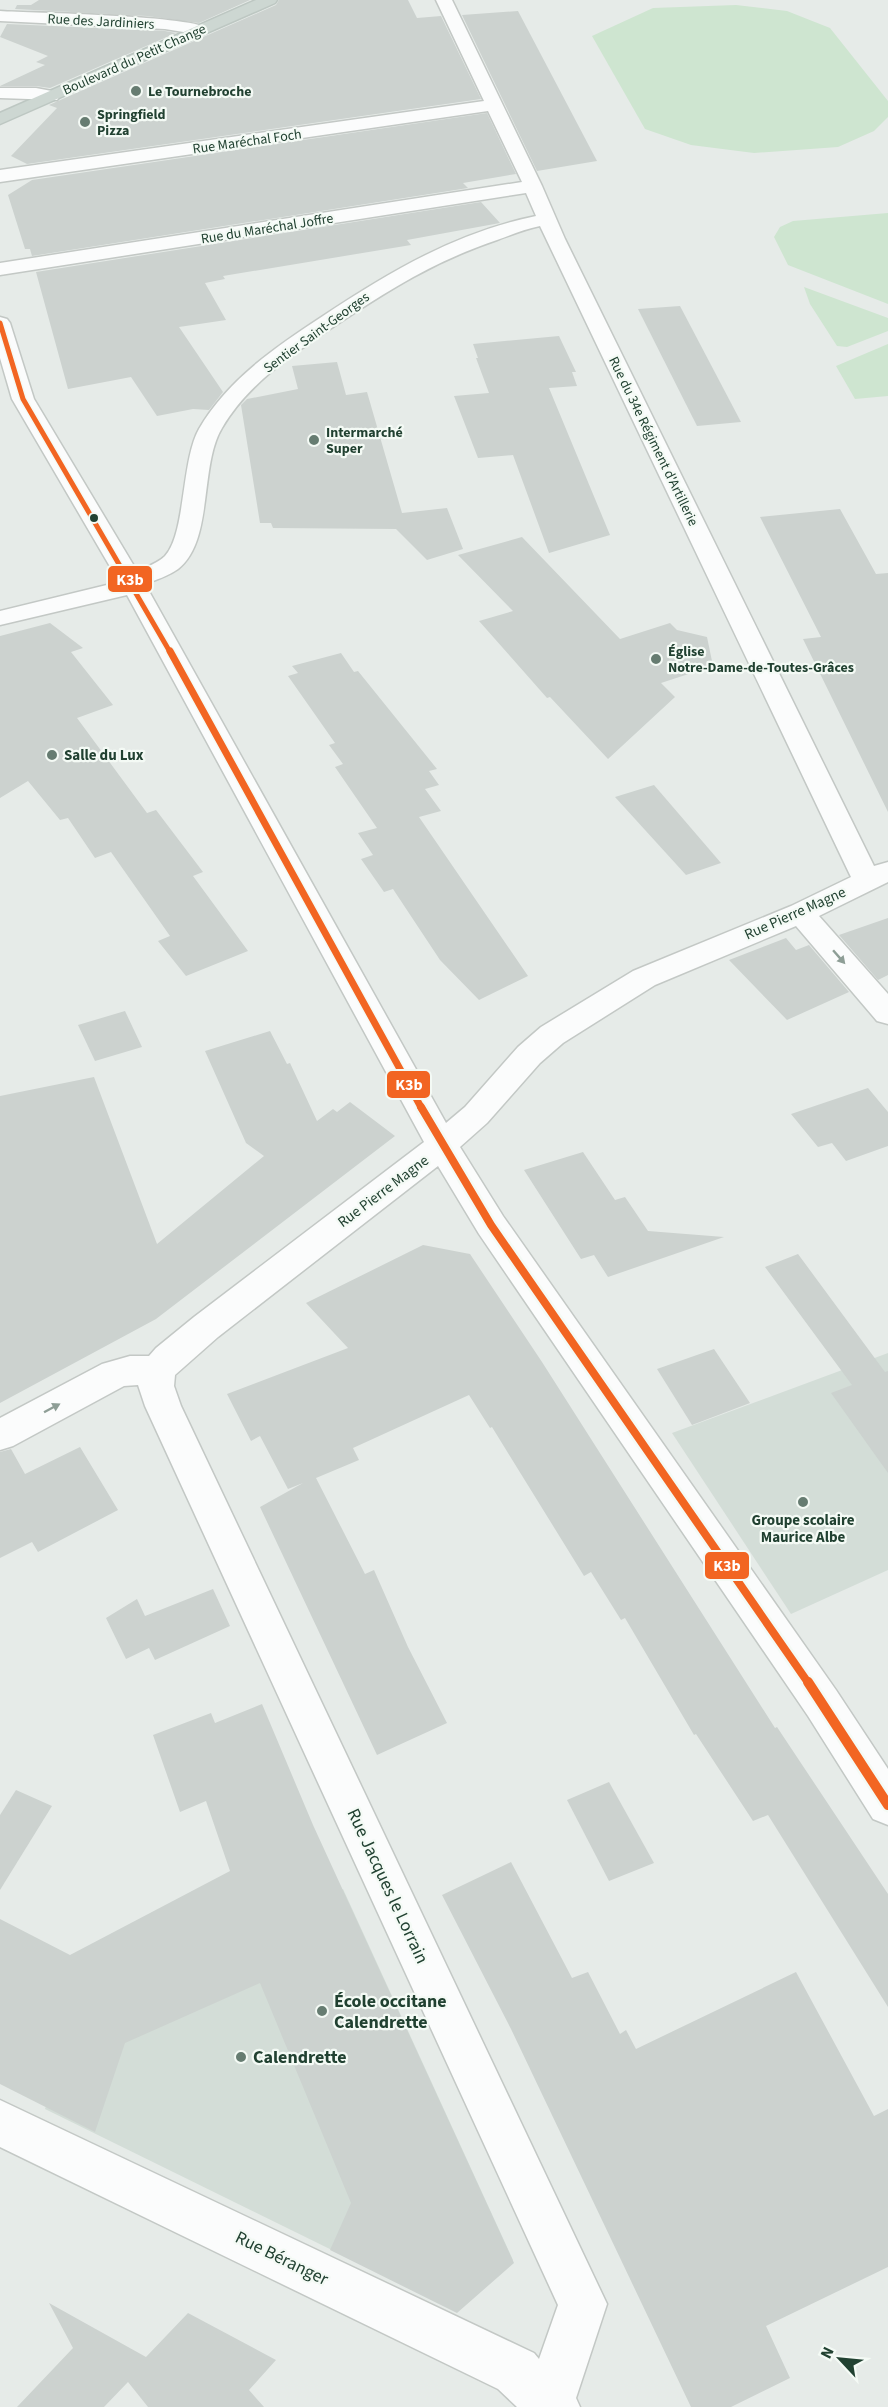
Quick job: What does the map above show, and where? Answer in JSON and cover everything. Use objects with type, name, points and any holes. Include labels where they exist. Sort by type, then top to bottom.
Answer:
[{"type":"main road","name":"Boulevard du Petit Change","points":[[0,119],[269,0]]},
{"type":"street","name":"Rue du 34e Régiment d'Artillerie","points":[[444,0],[547,220],[878,876]]},
{"type":"street","points":[[45,18],[63,6]]},
{"type":"street","name":"Rue des Jardiniers","points":[[0,16],[165,24],[202,30]]},
{"type":"street","points":[[0,93],[36,93],[51,96]]},
{"type":"street","name":"Rue Maréchal Foch","points":[[0,176],[494,105]]},
{"type":"street","name":"Rue du Maréchal Joffre","points":[[0,269],[533,186]]},
{"type":"street","name":"Sentier Saint-Georges","points":[[0,618],[131,583],[158,571],[174,560],[183,545],[200,454],[209,431],[227,404],[253,378],[281,355],[398,275],[422,262],[533,221],[547,220]]},
{"type":"street","points":[[0,324],[22,399],[237,768],[442,1144],[491,1225],[822,1703],[888,1805]]},
{"type":"street","name":"Rue Pierre Magne","points":[[158,1371],[168,1358],[206,1327],[412,1171],[476,1115],[529,1055],[552,1035],[644,978],[801,913],[878,876]]},
{"type":"street","points":[[801,913],[888,1014]]},
{"type":"street","points":[[0,1435],[115,1374],[130,1370],[158,1371]]},
{"type":"street","name":"Rue Jacques le Lorrain","points":[[158,1371],[156,1386],[163,1406],[583,2304],[552,2405]]},
{"type":"street","name":"Rue Béranger","points":[[0,2123],[516,2371],[552,2405]]},
{"type":"shaded area","name":"Groupe scolaire Maurice Albe","points":[[888,1353],[888,1570],[791,1614],[672,1433]]},
{"type":"shaded area","name":"Calendrette","points":[[343,1889],[513,2260],[456,2311],[45,2109],[81,2004]]},
{"type":"green space","points":[[736,5],[787,11],[830,28],[888,101],[888,117],[874,131],[838,147],[754,153],[691,145],[645,129],[592,36],[653,8]]},
{"type":"green space","points":[[888,213],[888,304],[788,265],[774,237],[780,227],[793,221]]},
{"type":"green space","points":[[804,287],[888,318],[888,331],[847,347],[837,346],[810,304]]},
{"type":"green space","points":[[888,344],[888,396],[855,399],[836,366]]},
{"type":"building","points":[[39,0],[250,0],[199,23],[147,16],[15,9],[17,5],[31,5]]},
{"type":"building","points":[[279,0],[408,0],[417,18],[441,16],[481,99],[27,164],[11,156],[57,108],[49,105],[276,5]]},
{"type":"building","points":[[518,11],[597,161],[537,171],[462,15]]},
{"type":"building","points":[[7,24],[176,33],[50,88],[0,86],[45,65],[36,62],[48,56],[0,37]]},
{"type":"building","points":[[487,113],[516,174],[463,183],[468,188],[32,256],[30,249],[25,249],[8,195],[32,180]]},
{"type":"building","points":[[481,202],[500,223],[407,240],[411,245],[223,276],[225,279],[205,283],[226,320],[179,327],[223,392],[209,410],[193,409],[157,416],[131,377],[68,389],[36,272]]},
{"type":"building","points":[[680,306],[741,422],[697,426],[638,309]]},
{"type":"building","points":[[559,336],[576,372],[572,372],[577,386],[549,388],[610,535],[549,553],[513,455],[478,458],[454,396],[489,393],[473,344]]},
{"type":"building","name":"Intermarché Super","points":[[337,362],[346,395],[367,392],[402,513],[447,508],[463,549],[427,560],[396,529],[273,528],[271,523],[260,523],[241,405],[247,399],[298,389],[292,366]]},
{"type":"building","points":[[840,509],[876,574],[888,573],[888,812],[803,639],[821,637],[760,517]]},
{"type":"building","points":[[522,537],[620,639],[670,623],[677,630],[707,637],[713,666],[661,683],[675,697],[608,759],[550,697],[547,698],[479,621],[513,611],[458,555]]},
{"type":"building","points":[[50,623],[83,648],[71,652],[113,705],[77,718],[147,813],[156,810],[203,872],[193,876],[248,951],[186,976],[158,941],[170,936],[111,852],[95,858],[68,818],[60,820],[28,781],[0,798],[0,636]]},
{"type":"building","points":[[341,653],[354,672],[358,671],[437,769],[429,771],[439,785],[425,789],[441,811],[419,817],[528,976],[479,1000],[440,960],[393,889],[384,892],[361,859],[373,855],[358,833],[377,828],[335,767],[343,764],[329,745],[335,743],[288,676],[298,673],[292,666]]},
{"type":"building","points":[[654,785],[721,863],[686,875],[615,797]]},
{"type":"building","points":[[888,918],[888,975],[878,980],[839,935]]},
{"type":"building","points":[[786,938],[796,950],[809,945],[849,992],[787,1020],[729,960]]},
{"type":"building","points":[[125,1011],[142,1047],[95,1061],[78,1025]]},
{"type":"building","points":[[270,1031],[287,1064],[290,1063],[317,1121],[333,1109],[337,1112],[350,1102],[395,1136],[156,1319],[0,1403],[0,1096],[94,1077],[157,1244],[264,1156],[246,1143],[205,1051]]},
{"type":"building","points":[[868,1088],[888,1112],[888,1146],[846,1161],[832,1143],[818,1147],[791,1114]]},
{"type":"building","points":[[583,1152],[615,1200],[625,1197],[648,1231],[724,1237],[608,1277],[594,1255],[581,1259],[524,1170]]},
{"type":"building","points":[[423,1245],[470,1254],[542,1362],[775,1728],[777,1727],[888,1894],[888,2007],[768,1815],[753,1821],[696,1734],[694,1735],[625,1618],[621,1620],[591,1572],[584,1576],[492,1427],[490,1428],[469,1395],[353,1448],[359,1460],[316,1478],[365,1574],[374,1570],[408,1647],[447,1723],[377,1755],[260,1507],[303,1483],[288,1489],[260,1436],[251,1441],[227,1394],[348,1348],[306,1303]]},
{"type":"building","points":[[798,1254],[885,1372],[888,1371],[888,1473],[831,1393],[852,1385],[765,1267]]},
{"type":"building","points":[[714,1349],[750,1403],[692,1425],[657,1369]]},
{"type":"building","points":[[80,1447],[118,1510],[38,1552],[32,1542],[0,1558],[0,1452],[11,1449],[25,1474]]},
{"type":"building","points":[[213,1589],[230,1626],[155,1660],[149,1648],[126,1659],[106,1618],[137,1599],[145,1616]]},
{"type":"building","name":"Calendrette","points":[[262,1704],[313,1825],[514,2263],[457,2313],[330,2250],[351,2203],[260,1983],[125,2043],[95,2132],[0,2084],[0,1919],[70,1955],[230,1871],[206,1801],[180,1812],[153,1735],[211,1713],[215,1723]]},
{"type":"building","points":[[609,1782],[654,1863],[609,1881],[567,1800]]},
{"type":"building","points":[[16,1790],[52,1806],[0,1890],[0,1815]]},
{"type":"building","points":[[511,1862],[572,1978],[588,1972],[620,2034],[626,2030],[636,2049],[796,1972],[874,2116],[888,2109],[888,2267],[766,2326],[790,2378],[731,2407],[691,2407],[511,2029],[442,1895]]},
{"type":"building","points":[[49,2303],[146,2357],[188,2313],[276,2360],[249,2390],[264,2407],[148,2407],[128,2382],[104,2407],[17,2407],[73,2348]]},
{"type":"transit line","name":"K3b","points":[[0,323],[23,399],[134,586],[442,1145],[491,1225],[822,1703],[888,1805]]},
{"type":"place","name":"Le Tournebroche","points":[[136,91]]},
{"type":"place","name":"Springfield Pizza","points":[[85,122]]},
{"type":"place","name":"Intermarché Super","points":[[314,440]]},
{"type":"place","name":"Église Notre-Dame-de-Toutes-Grâces","points":[[656,659]]},
{"type":"place","name":"Salle du Lux","points":[[52,755]]},
{"type":"place","name":"Groupe scolaire Maurice Albe","points":[[803,1502]]},
{"type":"place","name":"École occitane Calendrette","points":[[322,2011]]},
{"type":"place","name":"Calendrette","points":[[241,2057]]}]
